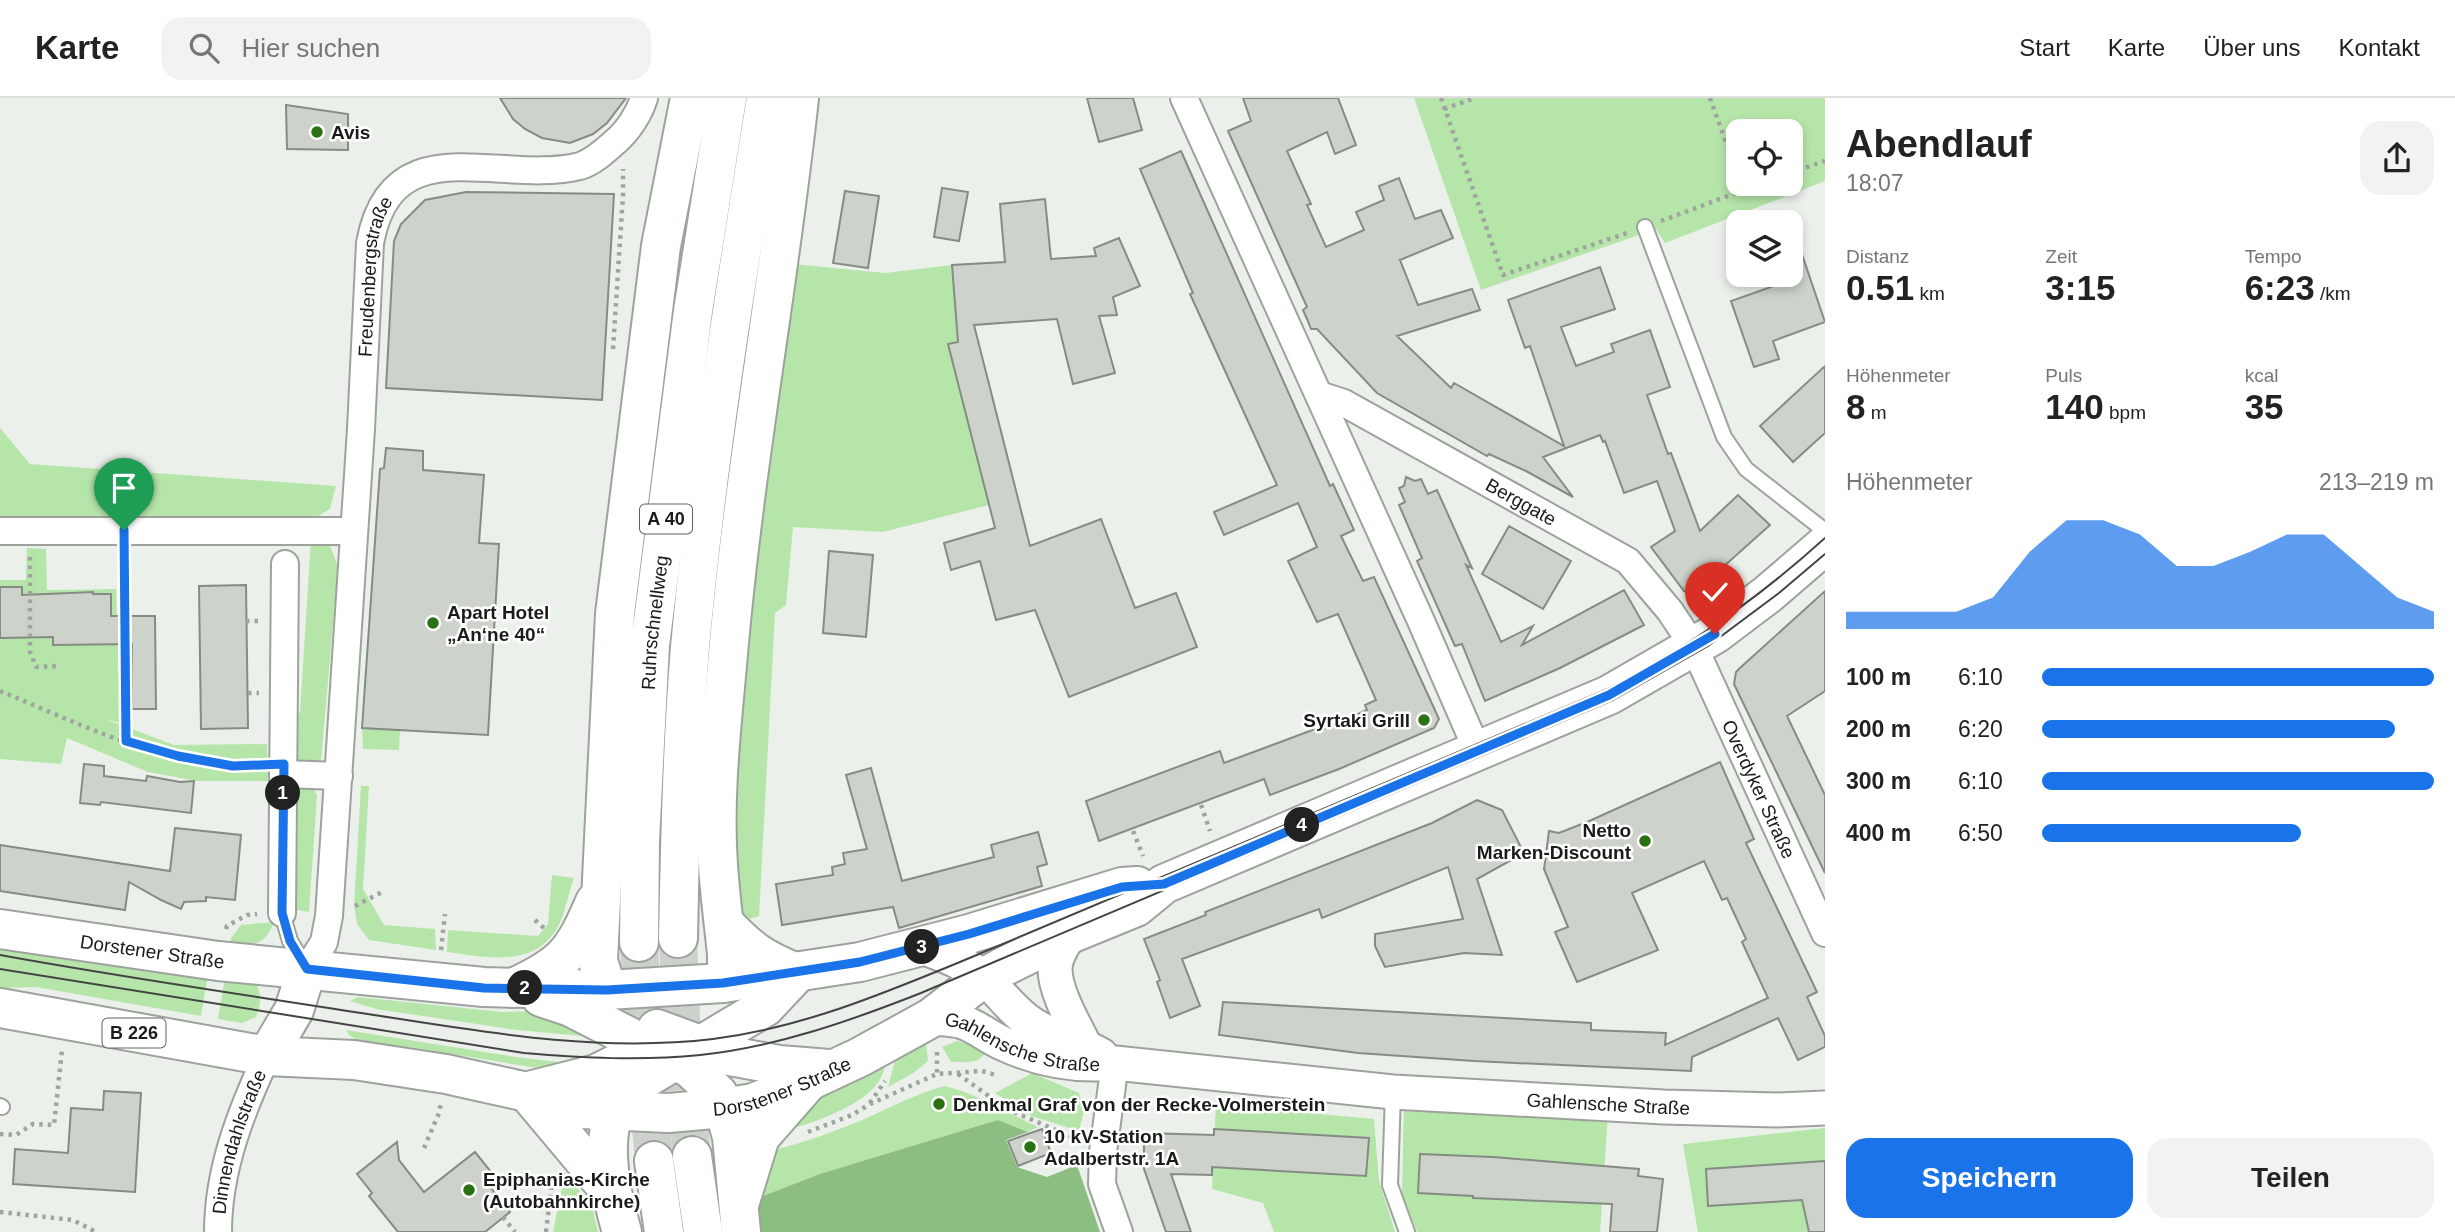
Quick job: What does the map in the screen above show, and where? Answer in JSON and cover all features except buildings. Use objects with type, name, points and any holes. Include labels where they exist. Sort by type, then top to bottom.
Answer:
[{"type":"main road","points":[[690,98],[661,246],[615,614],[598,961],[613,1001],[674,1047],[690,1068],[718,1094],[732,1137],[740,1219]]},
{"type":"main road","name":"Ruhrschnellweg","points":[[639,942],[640,841],[650,645],[693,311],[727,98]]},
{"type":"main road","name":"Ruhrschnellweg","points":[[678,938],[681,801],[692,635],[713,443],[766,98]]},
{"type":"main road","points":[[622,1232],[610,1191],[609,1125],[621,1099],[674,1047],[702,1013],[723,983],[727,969],[718,864],[717,807],[731,623],[747,475],[788,199],[799,98]]},
{"type":"main road","name":"Dorstener Straße","points":[[0,1008],[267,1056],[354,1060],[446,1074],[527,1092],[581,1109],[669,1113],[724,1108],[752,1102],[860,1057],[930,1018],[983,978],[1026,954],[1136,907],[1164,884],[1609,695],[1694,647],[1768,594],[1825,545]]},
{"type":"main road","name":"Dorstener Straße","points":[[0,929],[218,961],[484,988],[607,990],[723,983],[860,962],[922,947],[1122,887],[1164,884]]},
{"type":"main road","points":[[513,988],[541,975],[566,957],[583,930],[600,891]]},
{"type":"main road","points":[[610,1191],[527,1092],[596,1074],[674,1047],[765,1007],[797,973],[766,961],[725,924]]},
{"type":"main road","points":[[267,1056],[295,1010],[307,969]]},
{"type":"main road","points":[[513,988],[571,1007],[674,1047],[730,1055],[821,1075]]},
{"type":"main road","points":[[295,1010],[354,1060]]},
{"type":"main road","points":[[740,1219],[760,1137],[821,1075]]},
{"type":"main road","points":[[692,1156],[703,1232]]},
{"type":"main road","points":[[654,1161],[664,1232]]},
{"type":"street","name":"Freudenbergstraße","points":[[307,969],[324,942],[329,916],[373,224],[388,195],[405,179],[423,171],[447,167],[561,169],[583,165],[622,136],[641,108],[644,98]]},
{"type":"street","points":[[1184,98],[1478,752]]},
{"type":"street","name":"Berggate","points":[[1319,395],[1344,403],[1628,562],[1670,611],[1694,647]]},
{"type":"street","points":[[0,531],[354,531]]},
{"type":"street","points":[[282,913],[285,564]]},
{"type":"street","name":"Overdyker Straße","points":[[1694,647],[1825,933]]},
{"type":"street","points":[[283,769],[339,776]]},
{"type":"street","name":"Gahlensche Straße","points":[[1070,934],[1058,953],[1055,969],[1063,1000],[1085,1045]]},
{"type":"street","name":"Gahlensche Straße","points":[[922,947],[960,962],[983,978],[1030,1023],[1061,1039],[1085,1045],[1115,1063]]},
{"type":"street","name":"Gahlensche Straße","points":[[930,1018],[962,1022],[1003,1043],[1057,1061],[1086,1066],[1115,1063],[1393,1091],[1664,1107],[1776,1110],[1825,1108]]},
{"type":"street","name":"Dinnendahlstraße","points":[[218,1232],[225,1167],[248,1096],[267,1056]]},
{"type":"street","points":[[1115,1063],[1103,1152],[1102,1184],[1119,1232]]},
{"type":"lane","points":[[1645,227],[1724,437],[1746,469],[1825,531]]},
{"type":"lane","points":[[282,913],[290,941],[307,969]]},
{"type":"lane","points":[[1393,1091],[1390,1185],[1407,1232]]},
{"type":"path","points":[[1441,98],[1503,275],[1645,227],[1726,194]]},
{"type":"path","points":[[1444,108],[1475,98]]},
{"type":"path","points":[[1710,98],[1726,143]]},
{"type":"path","points":[[1803,169],[1825,162]]},
{"type":"path","points":[[124,530],[126,741]]},
{"type":"path","points":[[30,531],[30,652],[36,667],[57,666]]},
{"type":"path","points":[[0,691],[126,741],[178,756],[233,766],[283,769]]},
{"type":"path","points":[[0,1134],[16,1135],[33,1124],[54,1125],[65,1021]]},
{"type":"path","points":[[424,1148],[439,1113],[446,1074]]},
{"type":"path","points":[[870,1104],[937,1074]]},
{"type":"path","points":[[957,1074],[1007,1109],[1103,1152]]},
{"type":"path","points":[[546,1232],[554,1166]]},
{"type":"path","points":[[0,1212],[72,1220],[96,1232]]},
{"type":"path","points":[[503,1217],[515,1232]]},
{"type":"green space","points":[[1414,98],[1825,98],[1825,181],[1803,190],[1803,119],[1726,119],[1726,196],[1786,196],[1750,210],[1726,210],[1726,219],[1665,243],[1656,229],[1481,290]]},
{"type":"green space","points":[[793,264],[885,273],[952,265],[957,325],[977,337],[949,344],[989,505],[883,532],[793,527],[786,605],[775,613],[759,916],[743,921],[739,910],[734,828],[739,755],[756,557]]},
{"type":"green space","points":[[0,428],[30,464],[336,486],[330,509],[318,516],[303,519],[0,520]]},
{"type":"green space","points":[[311,540],[329,543],[338,567],[321,761],[315,766],[292,766],[291,730],[300,712]]},
{"type":"green space","points":[[27,548],[46,549],[47,590],[116,589],[120,723],[103,718],[174,745],[267,744],[268,781],[197,781],[148,772],[67,738],[61,764],[0,759],[0,580],[26,580]]},
{"type":"green space","points":[[362,728],[400,730],[399,750],[363,749]]},
{"type":"green space","points":[[361,786],[369,786],[363,889],[384,925],[435,929],[436,950],[369,940],[357,924],[354,906]]},
{"type":"green space","points":[[293,787],[314,788],[317,796],[309,912],[291,909]]},
{"type":"green space","points":[[552,875],[574,878],[559,924],[546,942],[521,955],[507,957],[447,952],[448,930],[538,936],[548,924]]},
{"type":"green space","points":[[274,922],[267,936],[257,943],[230,946],[231,938],[241,925]]},
{"type":"green space","points":[[0,941],[208,975],[201,1016],[36,987],[0,988]]},
{"type":"green space","points":[[225,977],[256,983],[260,1000],[256,1017],[242,1023],[218,1019]]},
{"type":"green space","points":[[358,997],[502,1012],[548,1011],[594,1037],[517,1030],[376,1009],[350,1001]]},
{"type":"green space","points":[[346,1030],[567,1063],[549,1070],[410,1047],[367,1046],[349,1035]]},
{"type":"green space","points":[[957,1041],[985,1053],[978,1060],[951,1062],[942,1047]]},
{"type":"green space","points":[[926,1043],[928,1061],[912,1074],[888,1087],[896,1057]]},
{"type":"green space","points":[[884,1062],[882,1075],[874,1088],[861,1099],[827,1117],[780,1131],[813,1089]]},
{"type":"green space","points":[[1032,1073],[1079,1093],[1084,1111],[1079,1131],[1031,1116],[995,1093]]},
{"type":"green space","points":[[945,1086],[981,1099],[1038,1127],[1028,1132],[998,1120],[753,1200],[770,1151],[832,1132]]},
{"type":"green space","points":[[1216,1104],[1374,1119],[1379,1181],[1395,1232],[1274,1232],[1263,1203],[1212,1189]]},
{"type":"green space","points":[[1404,1105],[1608,1114],[1600,1232],[1417,1232],[1402,1194]]},
{"type":"green space","points":[[998,1120],[1028,1132],[1006,1140],[1017,1167],[1047,1177],[1077,1165],[1100,1232],[759,1232],[753,1200],[820,1174]]},
{"type":"green space","points":[[1825,1128],[1825,1232],[1698,1232],[1683,1144]]},
{"type":"green space","points":[[565,1172],[592,1207],[598,1232],[553,1232]]},
{"type":"tunnel","points":[[678,938],[682,1047],[692,1156]]},
{"type":"tunnel","points":[[639,942],[644,1049],[654,1161]]},
{"type":"tram line","points":[[0,955],[449,1027],[536,1038],[580,1042],[669,1043],[713,1039],[777,1027],[839,1009],[930,974],[1610,688],[1668,656],[1722,620],[1775,581],[1825,538]]},
{"type":"tram line","points":[[0,969],[524,1053],[656,1058],[700,1055],[757,1046],[840,1023],[921,993],[1613,700],[1708,646],[1779,593],[1825,554]]},
{"type":"place","name":"Avis","points":[[317,132]]},
{"type":"place","name":"Apart Hotel „An‘ne 40“","points":[[433,623]]},
{"type":"place","name":"Syrtaki Grill","points":[[1424,720]]},
{"type":"place","name":"Netto Marken-Discount","points":[[1645,841]]},
{"type":"place","name":"Denkmal Graf von der Recke-Volmerstein","points":[[939,1104]]},
{"type":"place","name":"10 kV-Station Adalbertstr. 1A","points":[[1030,1147]]},
{"type":"place","name":"Epiphanias-Kirche (Autobahnkirche)","points":[[469,1190]]},
{"type":"route","points":[[124,530],[126,741],[178,756],[233,766],[284,764],[282,913],[290,941],[307,969],[484,988],[607,990],[723,983],[797,973],[905,952],[1122,887],[1164,884],[1609,695],[1715,634]]}]
